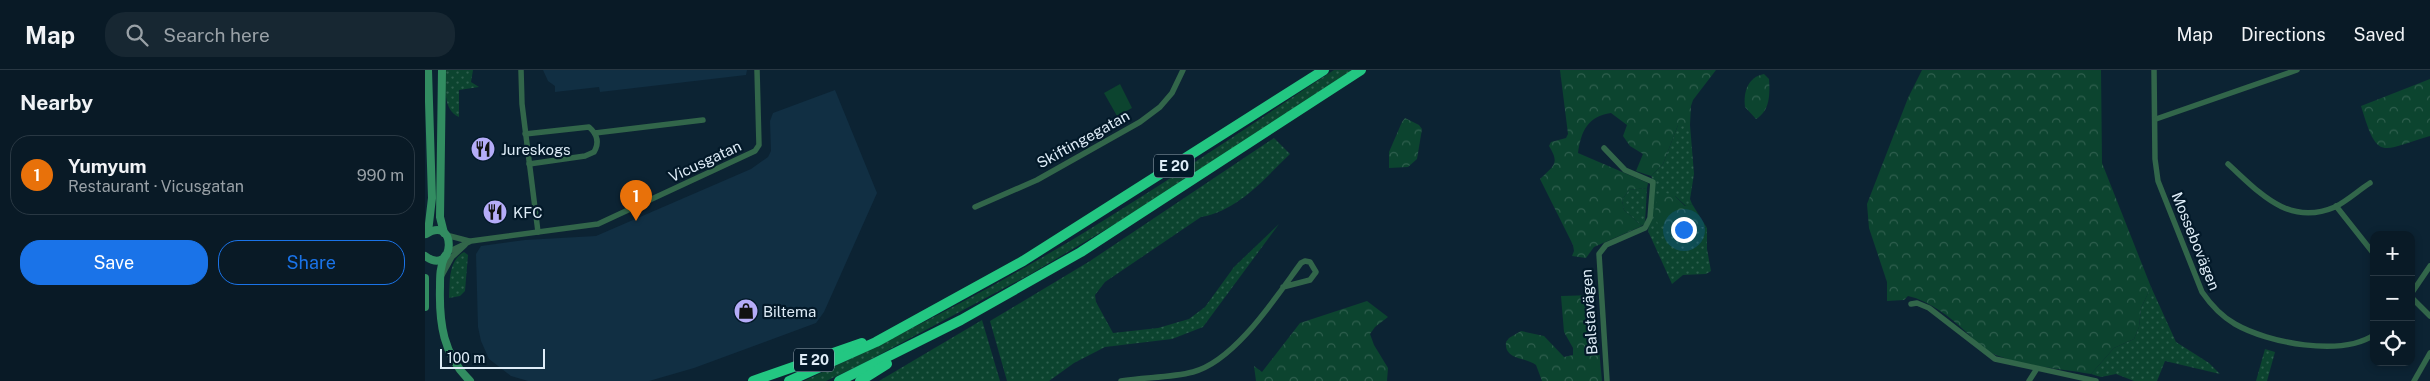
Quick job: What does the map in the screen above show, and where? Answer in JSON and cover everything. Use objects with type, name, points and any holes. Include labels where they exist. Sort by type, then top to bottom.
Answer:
[{"type":"highway","name":"E 20","points":[[789,381],[876,342],[1045,249],[1324,70]]},
{"type":"highway","name":"E 20","points":[[839,381],[918,343],[1081,252],[1361,70]]},
{"type":"highway","name":"E 20","points":[[753,381],[857,343],[876,342]]},
{"type":"highway","name":"E 20","points":[[860,381],[918,343]]},
{"type":"main road","points":[[426,233],[431,220],[432,198],[428,70]]},
{"type":"main road","points":[[442,70],[440,217],[445,234],[450,242],[441,268],[442,330],[455,363],[471,381]]},
{"type":"main road","points":[[426,233],[435,230],[445,234]]},
{"type":"main road","points":[[425,256],[435,260],[446,254]]},
{"type":"main road","points":[[425,278],[425,307]]},
{"type":"street","points":[[521,70],[525,134],[538,232]]},
{"type":"street","name":"Vicusgatan","points":[[446,254],[471,241],[598,224],[755,151],[759,145],[757,70]]},
{"type":"street","name":"Skiftingegatan","points":[[975,207],[1037,180],[1140,122],[1160,107],[1171,94],[1183,70]]},
{"type":"street","name":"Mossebovägen","points":[[2154,70],[2155,159],[2159,181],[2202,292],[2216,310],[2231,322],[2249,331],[2302,344],[2329,348],[2343,347],[2370,337]]},
{"type":"street","points":[[2156,119],[2297,70]]},
{"type":"street","points":[[595,133],[703,120]]},
{"type":"street","points":[[525,134],[589,127],[595,133],[597,148],[590,154],[529,164]]},
{"type":"street","name":"Balstavägen","points":[[1604,148],[1625,170],[1653,182],[1650,218],[1645,228],[1606,245],[1599,254],[1607,381]]},
{"type":"street","points":[[2229,164],[2277,206],[2307,212],[2336,206],[2370,183]]},
{"type":"street","points":[[2336,206],[2370,249]]},
{"type":"street","name":"Vicusgatan","points":[[445,234],[471,241]]},
{"type":"street","points":[[440,280],[452,258],[471,241]]},
{"type":"street","points":[[1121,381],[1192,373],[1214,363],[1232,349],[1301,263],[1310,262],[1314,266],[1316,272],[1310,280],[1283,287]]},
{"type":"street","points":[[2415,289],[2430,266]]},
{"type":"street","points":[[2415,299],[2430,316]]},
{"type":"street","points":[[1911,304],[1917,303],[1929,308],[1995,359],[2036,370],[2086,377],[2096,381]]},
{"type":"street","points":[[2414,381],[2430,353]]},
{"type":"street","points":[[2029,381],[2036,370]]},
{"type":"shaded area","points":[[543,70],[747,70],[746,75],[600,92],[599,87],[555,92],[555,86],[548,81]]},
{"type":"shaded area","points":[[835,90],[877,193],[824,312],[816,323],[694,368],[649,381],[528,381],[511,376],[489,359],[481,341],[478,327],[476,254],[481,246],[525,240],[596,236],[751,169],[768,157],[771,151],[770,121],[773,113]]},
{"type":"green space","points":[[445,70],[473,70],[471,82],[479,87],[459,90],[459,117],[454,114],[447,103]]},
{"type":"green space","points":[[1334,70],[1353,70],[1115,224],[1029,275],[860,365],[826,381],[804,381],[890,340],[1002,281],[1145,194]]},
{"type":"green space","points":[[1560,70],[1716,70],[1693,100],[1690,125],[1678,125],[1663,164],[1651,176],[1636,171],[1643,154],[1630,146],[1623,136],[1627,125],[1611,113],[1597,117],[1587,126],[1581,138],[1578,153],[1648,183],[1647,188],[1629,190],[1622,200],[1624,210],[1642,226],[1594,247],[1586,258],[1572,256],[1574,251],[1573,245],[1540,179],[1555,161],[1549,146],[1551,142],[1566,138],[1568,134]]},
{"type":"green space","points":[[1922,70],[2101,70],[2102,163],[2151,287],[2141,308],[2139,327],[2134,339],[2114,348],[2091,374],[2009,360],[1983,348],[1946,315],[1916,298],[1908,296],[1904,300],[1887,301],[1887,282],[1869,228],[1867,204],[1908,98]]},
{"type":"green space","points":[[1764,74],[1769,79],[1768,102],[1761,116],[1756,119],[1745,107],[1745,96],[1750,82]]},
{"type":"green space","points":[[2430,79],[2430,136],[2391,148],[2383,148],[2377,144],[2372,137],[2361,106]]},
{"type":"green space","points":[[1120,84],[1132,108],[1117,116],[1104,93]]},
{"type":"green space","points":[[1405,118],[1419,125],[1422,129],[1417,159],[1408,167],[1389,168],[1389,152]]},
{"type":"green space","points":[[1678,125],[1690,125],[1694,174],[1690,199],[1692,204],[1686,206],[1675,196],[1673,223],[1685,222],[1707,228],[1707,249],[1711,271],[1706,274],[1683,275],[1672,284],[1648,231],[1654,182],[1651,176],[1663,164]]},
{"type":"green space","points":[[1274,138],[1290,154],[1250,192],[1227,208],[1201,217],[1105,282],[1095,295],[1096,302],[1113,333],[1158,328],[1189,319],[1205,307],[1234,267],[1279,224],[1203,327],[1172,339],[1105,347],[1074,363],[1049,381],[1007,381],[990,321],[1090,261]]},
{"type":"green space","points":[[1647,188],[1645,223],[1642,226],[1624,210],[1622,200],[1629,190]]},
{"type":"green space","points":[[1666,193],[1675,196],[1685,206],[1692,204],[1707,228],[1685,222],[1658,225],[1655,213],[1657,197]]},
{"type":"green space","points":[[464,252],[468,255],[465,291],[460,296],[449,298],[452,266]]},
{"type":"green space","points":[[2151,287],[2176,342],[2209,363],[2220,374],[2165,361],[2157,381],[2134,381],[2116,374],[2101,377],[2091,374],[2114,348],[2134,339],[2139,327],[2141,308]]},
{"type":"green space","points":[[1594,295],[1602,381],[1542,381],[1536,365],[1508,352],[1506,342],[1521,331],[1544,336],[1564,357],[1573,355],[1573,348],[1564,332],[1561,296]]},
{"type":"green space","points":[[1367,301],[1388,317],[1375,327],[1370,334],[1374,345],[1388,368],[1387,381],[1256,381],[1254,366],[1262,372],[1300,323]]},
{"type":"green space","points":[[982,320],[1000,381],[879,381]]},
{"type":"green space","points":[[2265,349],[2275,352],[2267,381],[2256,381]]},
{"type":"place","name":"Jureskogs","points":[[483,149]]},
{"type":"place","name":"KFC","points":[[495,212]]},
{"type":"place","name":"Yumyum","points":[[636,221]]},
{"type":"place","name":"Biltema","points":[[746,311]]}]
